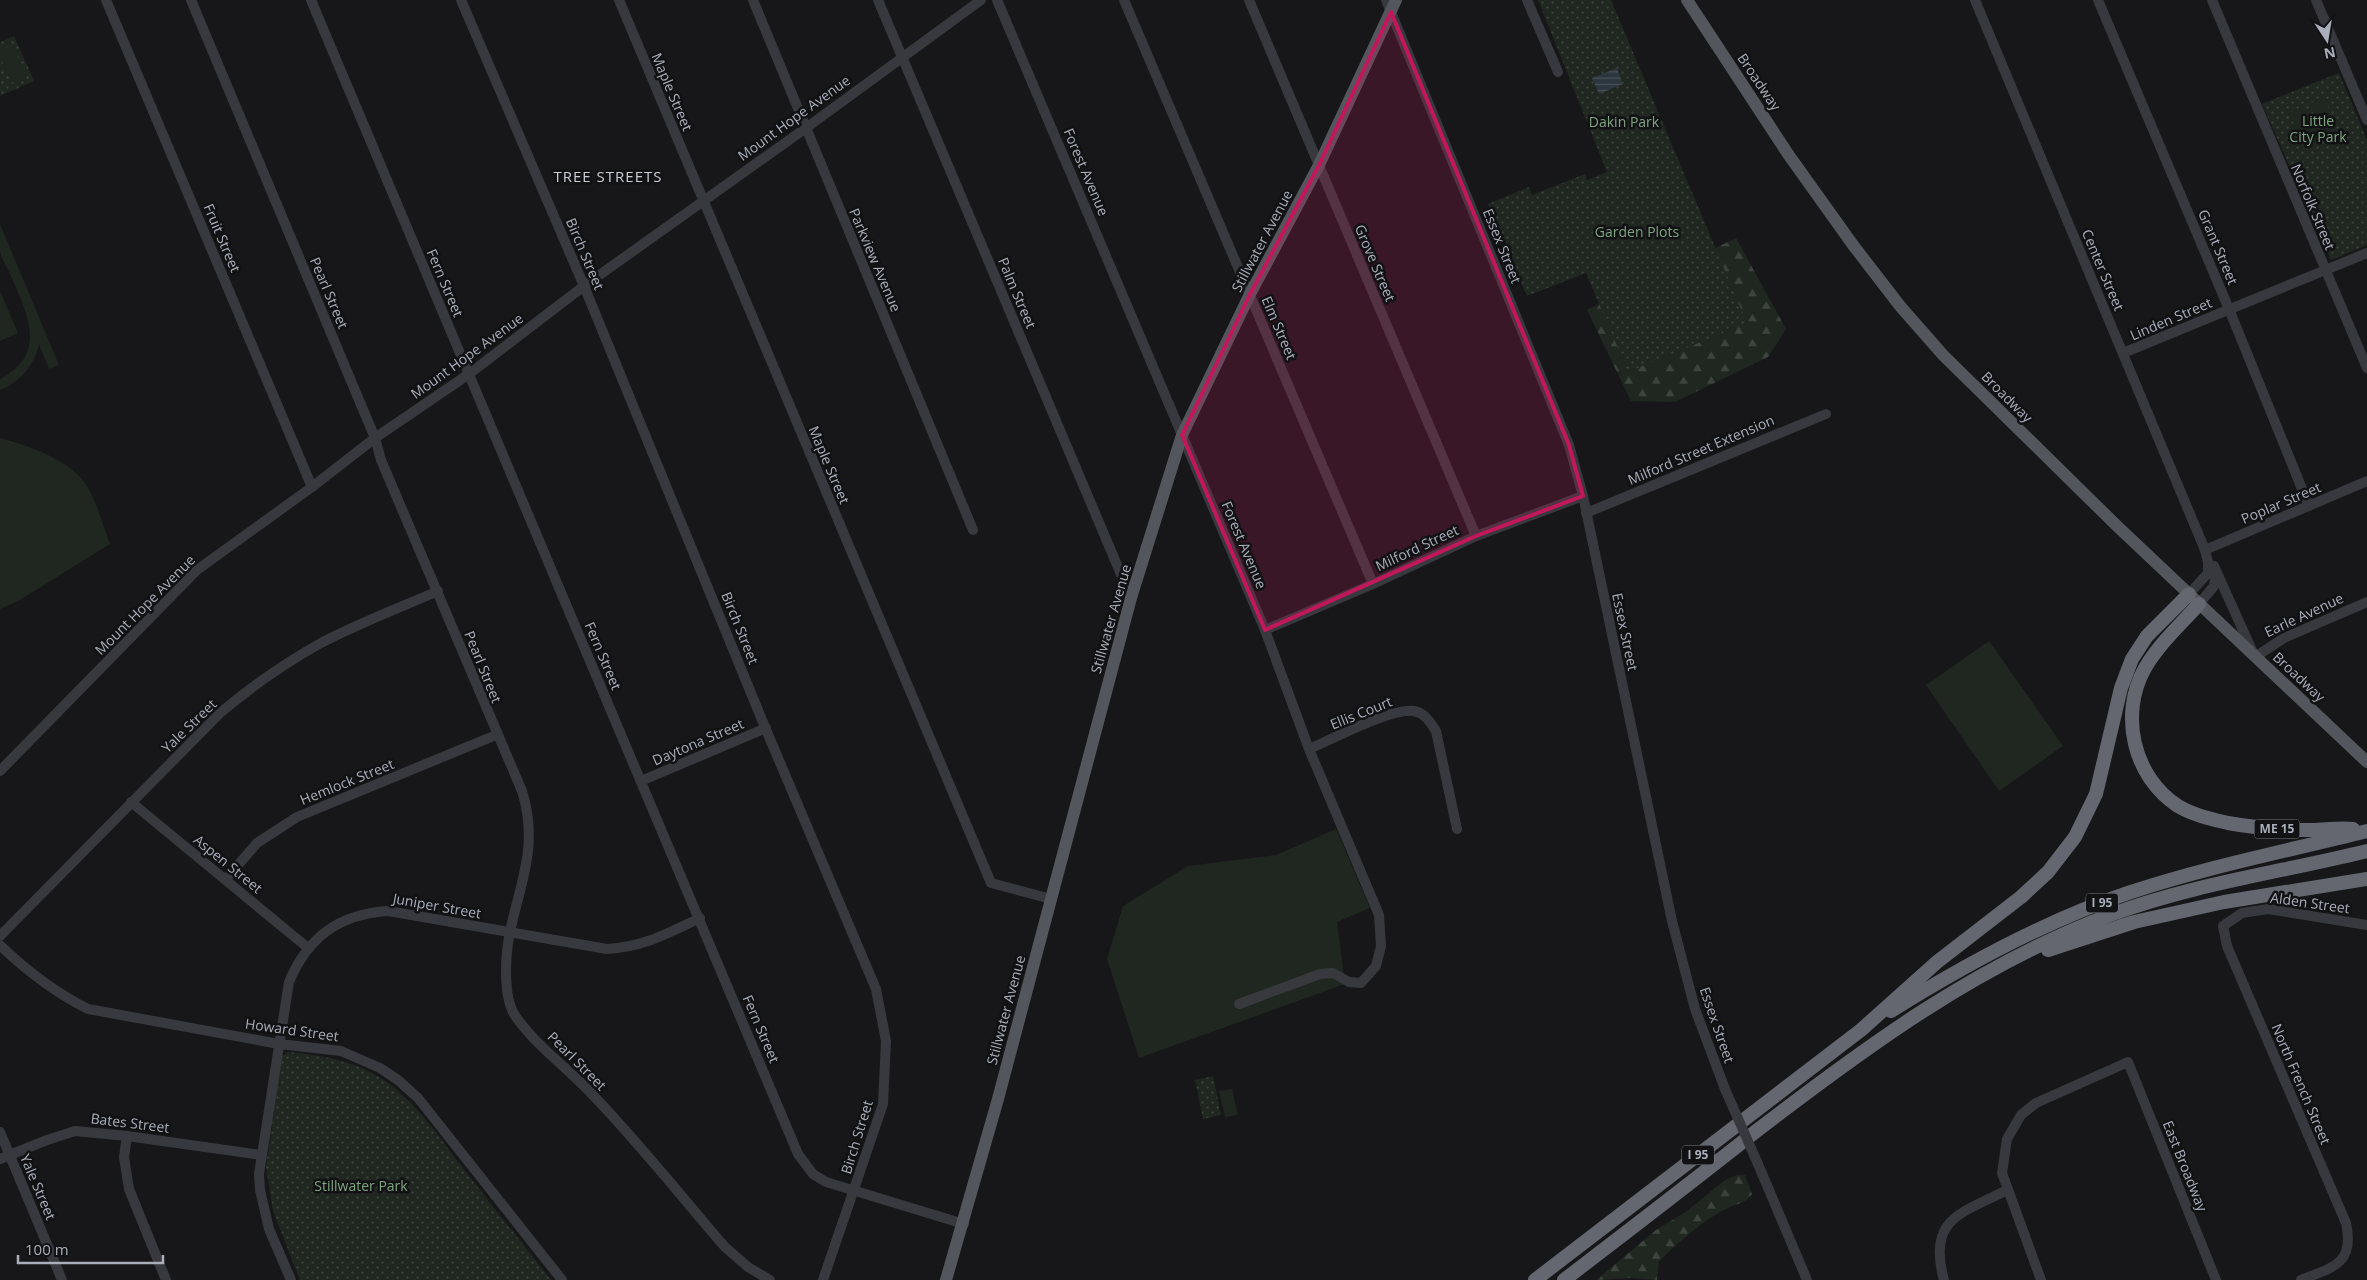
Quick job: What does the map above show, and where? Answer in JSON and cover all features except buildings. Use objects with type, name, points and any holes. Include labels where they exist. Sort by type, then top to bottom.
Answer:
[{"type":"highway","name":"ME 15","points":[[2194,599],[2150,660],[2136,692],[2132,714],[2133,737],[2139,759],[2152,782],[2165,796],[2180,807],[2224,822],[2280,829],[2351,828],[2367,831]]},
{"type":"highway","points":[[1861,1030],[1937,962],[2031,888],[2062,855],[2084,820],[2096,794],[2128,666],[2148,636],[2194,599]]},
{"type":"highway","name":"I 95","points":[[1534,1280],[1861,1030],[1922,992],[2013,942],[2093,906],[2177,878],[2367,831]]},
{"type":"highway","name":"I 95","points":[[1564,1280],[1857,1054],[1968,982],[2028,952],[2110,915],[2149,902],[2367,851]]},
{"type":"highway","points":[[2028,952],[2053,949],[2134,922],[2224,902],[2367,879]]},
{"type":"main road","name":"Broadway","points":[[1687,0],[1788,154],[1853,245],[1900,306],[1943,355],[2194,599],[2367,762]]},
{"type":"main road","name":"Stillwater Avenue","points":[[946,1280],[964,1224],[1131,598],[1182,435],[1250,294],[1319,166],[1391,4]]},
{"type":"street","name":"Fruit Street","points":[[106,0],[312,487]]},
{"type":"street","name":"Pearl Street","points":[[191,0],[375,438],[380,460],[438,591],[496,735],[522,792],[528,812],[530,836],[526,872],[511,933],[506,968],[507,994],[515,1016],[589,1091],[725,1247],[748,1267],[770,1280]]},
{"type":"street","name":"Fern Street","points":[[312,0],[798,1154],[813,1174],[826,1182],[964,1224]]},
{"type":"street","name":"Birch Street","points":[[461,0],[584,286],[876,989],[886,1041],[883,1104],[823,1280]]},
{"type":"street","name":"Maple Street","points":[[619,0],[702,202],[991,884],[1051,900]]},
{"type":"street","name":"Parkview Avenue","points":[[754,0],[973,530]]},
{"type":"street","name":"Palm Street","points":[[878,0],[1131,598]]},
{"type":"street","name":"Mount Hope Avenue","points":[[0,771],[197,570],[312,487],[375,438],[469,374],[584,286],[806,128],[981,0]]},
{"type":"street","name":"Forest Avenue","points":[[998,0],[1266,630],[1309,749],[1379,915],[1382,946],[1376,966],[1361,983],[1349,982],[1333,973],[1320,974],[1239,1004]]},
{"type":"street","name":"Elm Street","points":[[1124,0],[1373,584]]},
{"type":"street","name":"Grove Street","points":[[1249,0],[1476,536]]},
{"type":"street","points":[[1527,0],[1558,72]]},
{"type":"street","name":"Center Street","points":[[1975,0],[2205,550],[2255,657]]},
{"type":"street","name":"Grant Street","points":[[2098,0],[2230,309],[2309,506]]},
{"type":"street","name":"Norfolk Street","points":[[2212,0],[2367,368]]},
{"type":"street","points":[[2316,0],[2367,120]]},
{"type":"street","name":"Essex Street","points":[[1391,4],[1569,445],[1583,496],[1672,920],[1694,1009],[1725,1089],[1807,1280]]},
{"type":"street","name":"Linden Street","points":[[2123,353],[2367,253]]},
{"type":"street","name":"Milford Street Extension","points":[[1586,513],[1826,414]]},
{"type":"street","name":"Poplar Street","points":[[2205,550],[2367,481]]},
{"type":"street","name":"Milford Street","points":[[1266,630],[1373,584],[1476,536],[1583,496]]},
{"type":"street","name":"Center Street","points":[[2194,599],[2208,573],[2205,550]]},
{"type":"street","points":[[2194,599],[2214,586],[2216,575],[2214,566]]},
{"type":"street","name":"Yale Street","points":[[0,936],[220,713],[270,674],[323,642],[438,591]]},
{"type":"street","name":"Earle Avenue","points":[[2255,657],[2284,638],[2367,602]]},
{"type":"street","name":"Ellis Court","points":[[1309,749],[1398,711],[1415,711],[1428,718],[1436,731],[1457,829]]},
{"type":"street","name":"Daytona Street","points":[[641,781],[766,728]]},
{"type":"street","name":"Hemlock Street","points":[[226,879],[257,843],[297,817],[496,735]]},
{"type":"street","name":"Aspen Street","points":[[131,802],[308,948]]},
{"type":"street","name":"Alden Street","points":[[2222,926],[2242,913],[2268,909],[2367,925]]},
{"type":"street","name":"Juniper Street","points":[[291,1280],[269,1229],[264,1211],[260,1190],[261,1155],[289,982],[296,966],[308,948],[322,934],[340,922],[354,916],[370,912],[388,911],[607,949],[647,943],[700,918]]},
{"type":"street","name":"North French Street","points":[[2222,926],[2227,946],[2346,1224],[2350,1239],[2348,1253],[2341,1262],[2301,1280]]},
{"type":"street","name":"Howard Street","points":[[0,945],[44,984],[62,996],[88,1009],[280,1044],[341,1050],[363,1059],[398,1080],[418,1098],[562,1280]]},
{"type":"street","name":"East Broadway","points":[[2007,1190],[2002,1173],[2007,1139],[2021,1115],[2036,1103],[2128,1062],[2216,1280]]},
{"type":"street","name":"Yale Street","points":[[0,1132],[5,1156],[62,1280]]},
{"type":"street","name":"Bates Street","points":[[5,1156],[76,1132],[127,1136],[261,1155]]},
{"type":"street","points":[[127,1136],[124,1157],[129,1189],[166,1280]]},
{"type":"street","points":[[1944,1280],[1938,1249],[1941,1233],[1946,1225],[2007,1190],[2041,1280]]},
{"type":"highlighted area","points":[[1391,12],[1569,445],[1583,496],[1476,536],[1265,630],[1182,435],[1250,294],[1319,165]]},
{"type":"green space","name":"Garden Plots","points":[[1538,0],[1611,0],[1747,323],[1628,372],[1586,273],[1527,296],[1488,204],[1529,187],[1532,195],[1585,174],[1587,180],[1607,172]]},
{"type":"green space","points":[[14,36],[34,81],[0,96],[0,42]]},
{"type":"green space","points":[[12,45],[26,76],[12,83],[0,57],[0,50]]},
{"type":"green space","name":"Little City Park","points":[[2339,73],[2367,140],[2367,245],[2331,260],[2262,104]]},
{"type":"green space","points":[[2324,98],[2337,130],[2323,136],[2309,104]]},
{"type":"green space","points":[[2303,107],[2317,138],[2303,145],[2289,113]]},
{"type":"green space","points":[[0,224],[59,365],[49,369],[39,344],[34,359],[20,378],[0,390],[0,379],[15,369],[25,357],[29,344],[30,330],[22,302],[0,251]]},
{"type":"green space","points":[[1736,238],[1786,329],[1768,357],[1675,402],[1631,401],[1587,310]]},
{"type":"green space","points":[[0,291],[18,333],[0,341]]},
{"type":"green space","points":[[0,438],[46,454],[78,474],[92,496],[110,544],[18,601],[0,609]]},
{"type":"green space","points":[[1989,641],[2063,746],[1999,791],[1926,685]]},
{"type":"green space","points":[[1336,829],[1370,908],[1337,922],[1345,984],[1139,1058],[1107,959],[1123,906],[1188,866],[1276,855]]},
{"type":"green space","name":"Stillwater Park","points":[[288,1052],[324,1057],[358,1066],[379,1077],[405,1097],[427,1121],[551,1280],[300,1280],[273,1211],[266,1167],[282,1056]]},
{"type":"green space","points":[[1213,1076],[1221,1115],[1203,1119],[1195,1080]]},
{"type":"green space","points":[[1232,1089],[1238,1115],[1225,1117],[1219,1091]]},
{"type":"green space","points":[[1737,1175],[1745,1175],[1752,1194],[1750,1197],[1717,1214],[1691,1232],[1659,1261],[1657,1280],[1632,1278],[1596,1280],[1656,1230],[1687,1211],[1725,1180]]},
{"type":"shaded area","points":[[1617,68],[1623,84],[1599,94],[1592,78]]},
{"type":"district","name":"TREE STREETS","points":[[608,177]]},
{"type":"park label","name":"Dakin Park","points":[[1624,122]]}]
